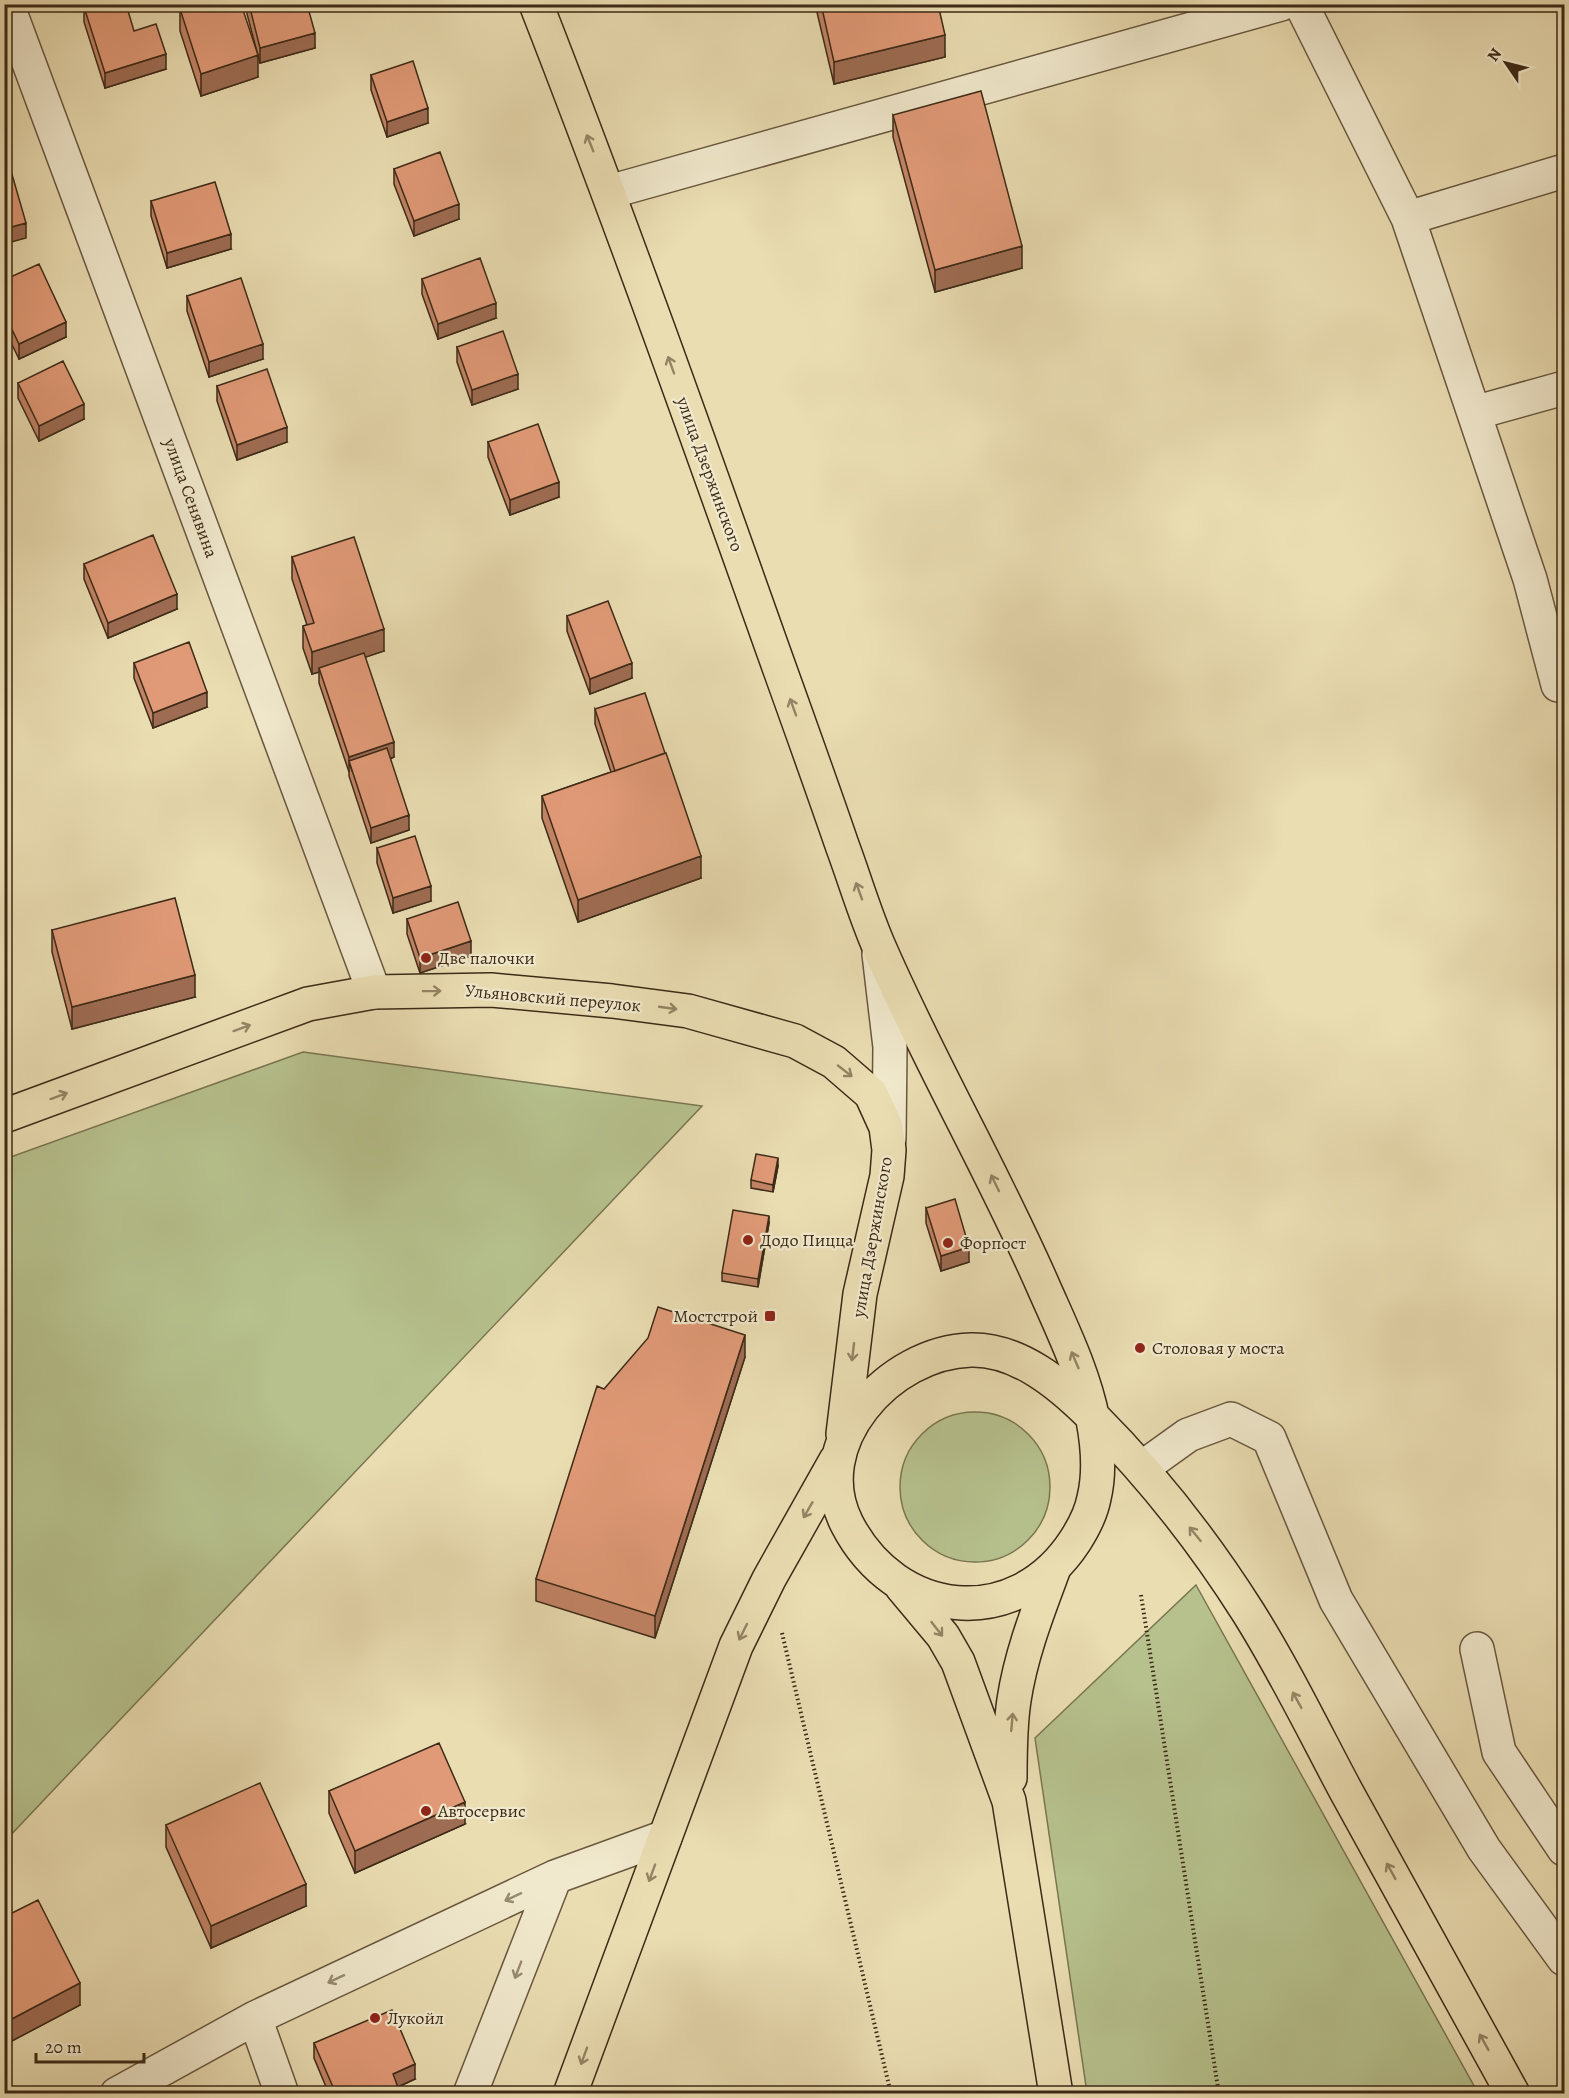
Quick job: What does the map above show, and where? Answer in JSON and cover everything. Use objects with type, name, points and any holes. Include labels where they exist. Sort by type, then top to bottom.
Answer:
[{"type":"main road","name":"улица Дзержинского","points":[[536,4],[609,192],[878,946],[1021,1236],[1079,1368],[1092,1416],[1098,1456],[1095,1497],[1083,1530],[1054,1568]]},
{"type":"main road","name":"Ульяновский переулок","points":[[4,1116],[308,1004],[374,992],[491,990],[612,1001],[688,1011],[795,1041]]},
{"type":"main road","name":"улица Дзержинского","points":[[795,1041],[834,1062],[872,1094],[886,1127],[889,1149],[887,1176],[860,1294],[836,1488],[840,1509],[850,1531],[871,1559],[899,1584]]},
{"type":"main road","points":[[570,2094],[736,1646],[856,1416],[877,1392],[903,1371],[936,1355],[973,1350],[1006,1355],[1038,1371],[1065,1390],[1142,1468],[1202,1543],[1252,1619],[1513,2094]]},
{"type":"main road","points":[[899,1584],[932,1598],[967,1604],[1017,1594],[1034,1585],[1054,1568]]},
{"type":"main road","points":[[1009,1801],[1014,1700],[1033,1622],[1054,1568]]},
{"type":"main road","points":[[899,1584],[943,1636],[958,1662],[1009,1801],[1056,2094]]},
{"type":"street","name":"улица Сенявина","points":[[8,4],[374,992]]},
{"type":"street","points":[[609,192],[1281,4]]},
{"type":"street","points":[[1301,4],[1408,219],[1530,579],[1558,685]]},
{"type":"street","points":[[1408,219],[1564,171]]},
{"type":"street","points":[[1474,413],[1564,388]]},
{"type":"street","points":[[878,946],[890,1047],[889,1149]]},
{"type":"street","points":[[1142,1468],[1188,1435],[1231,1419],[1269,1438],[1336,1600],[1484,1848],[1564,1959]]},
{"type":"street","points":[[1477,1649],[1499,1752],[1564,1849]]},
{"type":"street","points":[[117,2094],[255,2018],[555,1877],[665,1837]]},
{"type":"street","points":[[470,2094],[555,1877]]},
{"type":"street","points":[[255,2018],[282,2094]]},
{"type":"path","points":[[769,1579],[891,2094]]},
{"type":"path","points":[[1141,1595],[1219,2094]]},
{"type":"green space","points":[[303,1052],[702,1106],[5,1841],[5,1159]]},
{"type":"green space","points":[[975,1412],[1004,1418],[1028,1434],[1044,1458],[1050,1487],[1044,1516],[1028,1540],[1004,1556],[975,1562],[946,1556],[922,1540],[906,1516],[900,1487],[906,1458],[922,1434],[946,1418]]},
{"type":"green space","points":[[1196,1585],[1478,2093],[1087,2093],[1035,1738]]},
{"type":"building","points":[[93,4],[126,4],[134,31],[156,24],[166,54],[105,73],[84,7]]},
{"type":"building","points":[[193,4],[241,4],[258,55],[201,74],[180,9]]},
{"type":"building","points":[[249,4],[307,4],[315,33],[260,48]]},
{"type":"building","points":[[821,4],[938,4],[945,35],[834,62]]},
{"type":"building","points":[[413,61],[428,108],[387,122],[371,75]]},
{"type":"building","points":[[981,91],[1022,246],[935,270],[893,115]]},
{"type":"building","points":[[440,152],[459,204],[414,221],[394,169]]},
{"type":"building","points":[[7,157],[26,223],[4,229],[4,158]]},
{"type":"building","points":[[215,182],[231,234],[167,253],[151,201]]},
{"type":"building","points":[[480,258],[496,303],[438,324],[422,279]]},
{"type":"building","points":[[39,264],[66,322],[19,344],[4,313],[4,280]]},
{"type":"building","points":[[241,278],[263,344],[209,362],[187,296]]},
{"type":"building","points":[[503,331],[518,374],[472,390],[457,347]]},
{"type":"building","points":[[63,361],[84,404],[39,426],[18,383]]},
{"type":"building","points":[[267,369],[287,427],[237,445],[217,386]]},
{"type":"building","points":[[538,424],[559,482],[510,500],[488,442]]},
{"type":"building","points":[[153,535],[177,594],[108,623],[84,564]]},
{"type":"building","points":[[354,537],[384,629],[312,652],[303,626],[314,623],[292,557]]},
{"type":"building","points":[[608,601],[632,663],[590,679],[567,616]]},
{"type":"building","points":[[189,642],[207,692],[153,713],[134,663]]},
{"type":"building","points":[[364,653],[394,742],[349,757],[319,668]]},
{"type":"building","points":[[645,693],[665,753],[615,771],[595,709]]},
{"type":"building","points":[[387,748],[409,815],[371,828],[349,761]]},
{"type":"building","points":[[666,753],[701,856],[578,900],[542,796]]},
{"type":"building","points":[[415,836],[431,886],[393,898],[377,848]]},
{"type":"building","points":[[175,898],[195,975],[72,1007],[52,930]]},
{"type":"building","points":[[458,902],[471,941],[420,958],[407,919]]},
{"type":"building","points":[[756,1154],[778,1158],[773,1185],[751,1180]]},
{"type":"building","name":"Форпост","points":[[955,1199],[969,1247],[941,1256],[926,1208]]},
{"type":"building","points":[[733,1210],[769,1216],[758,1279],[722,1273]]},
{"type":"building","points":[[658,1307],[745,1335],[655,1616],[536,1579],[597,1386],[604,1389],[648,1338]]},
{"type":"building","points":[[1564,1604],[1564,1627],[1558,1605]]},
{"type":"building","points":[[439,1743],[465,1802],[355,1851],[329,1791]]},
{"type":"building","points":[[260,1783],[306,1884],[211,1926],[166,1825]]},
{"type":"building","points":[[38,1900],[80,1983],[8,2021],[4,2014],[4,1917]]},
{"type":"building","points":[[392,2010],[415,2064],[393,2074],[399,2090],[392,2094],[362,2094],[360,2088],[347,2094],[336,2094],[314,2043]]},
{"type":"building","points":[[420,2087],[422,2094],[405,2094]]},
{"type":"place","name":"Две палочки","points":[[426,958]]},
{"type":"place","name":"Додо Пицца","points":[[748,1240]]},
{"type":"place","name":"Форпост","points":[[948,1243]]},
{"type":"place","name":"Мостстрой","points":[[770,1316]]},
{"type":"place","name":"Столовая у моста","points":[[1140,1348]]},
{"type":"place","name":"Автосервис","points":[[426,1811]]},
{"type":"place","name":"Лукойл","points":[[375,2018]]}]
